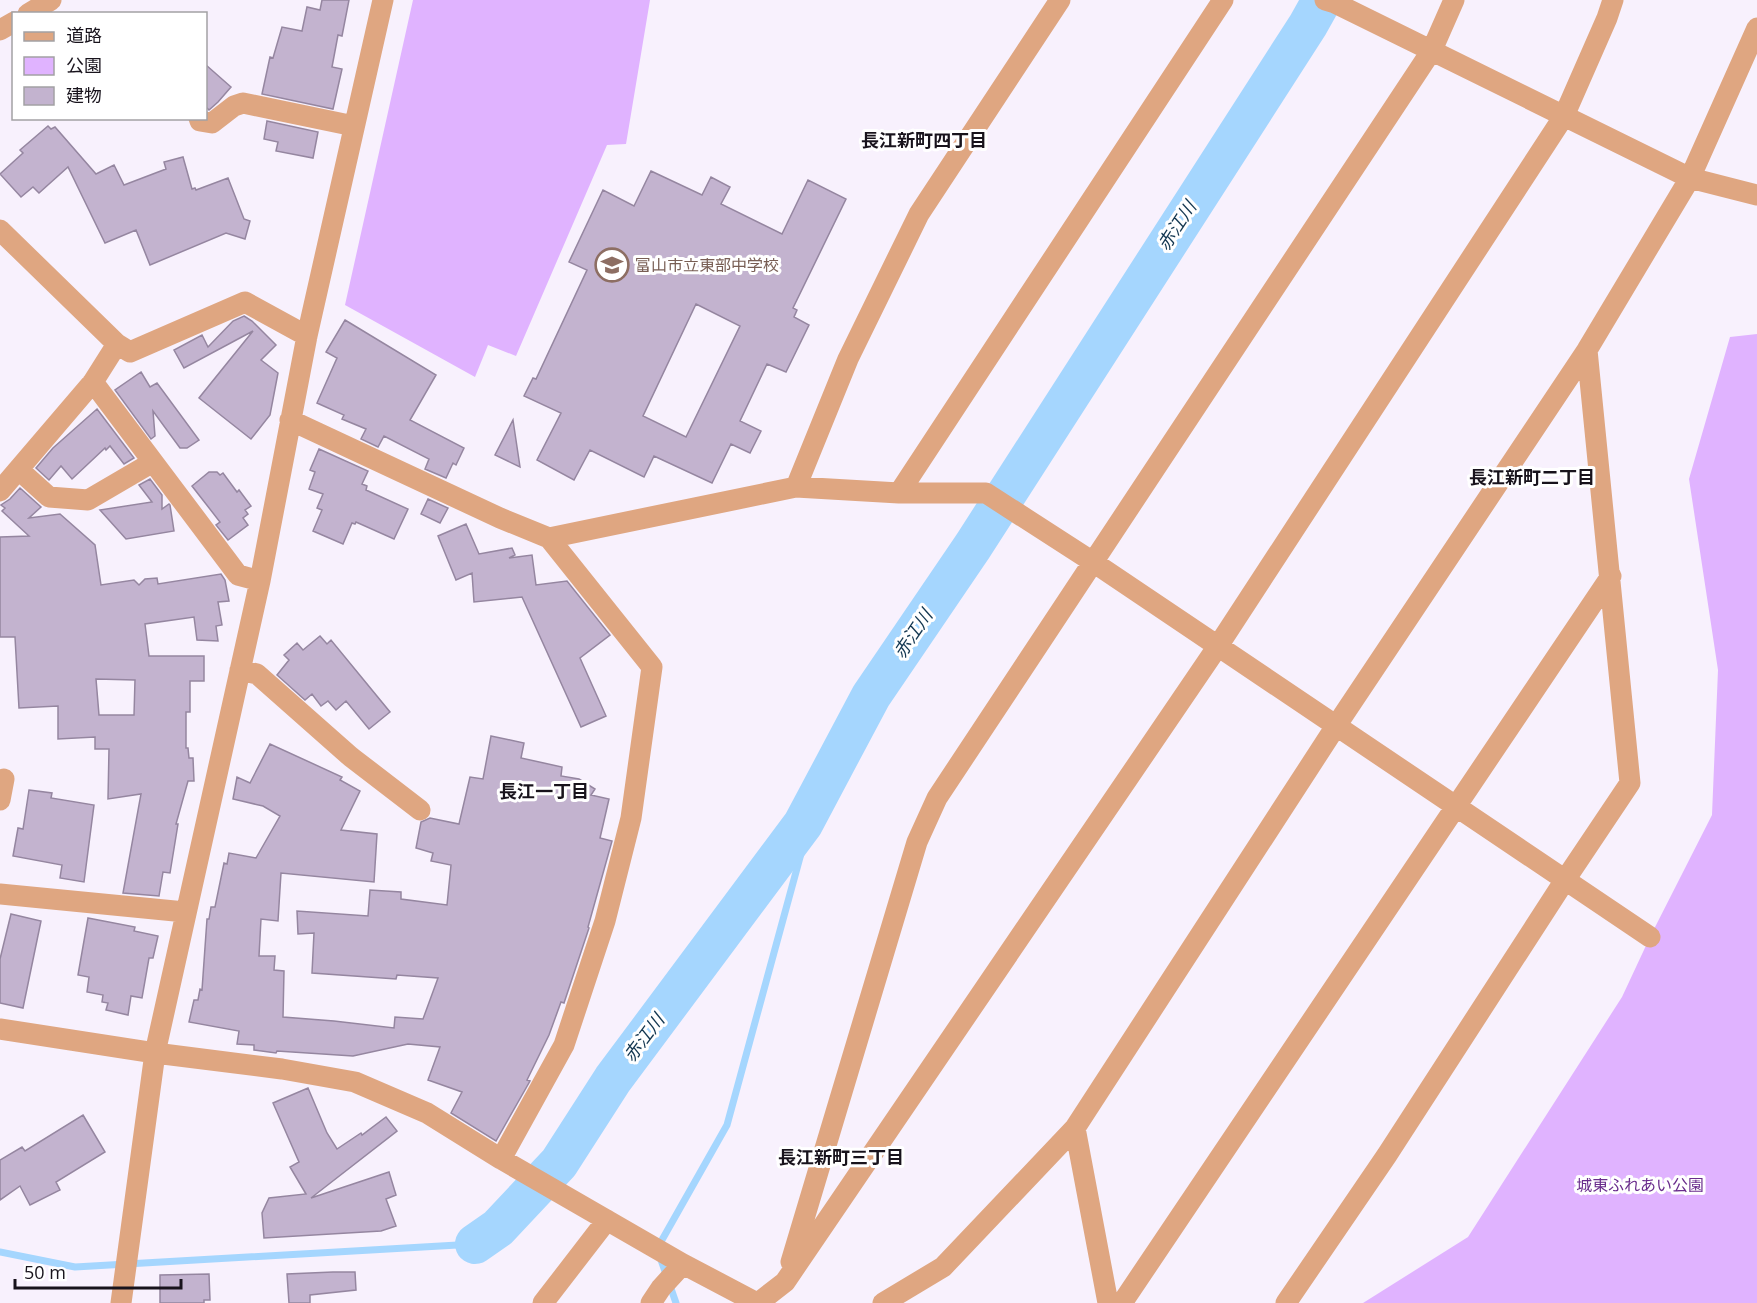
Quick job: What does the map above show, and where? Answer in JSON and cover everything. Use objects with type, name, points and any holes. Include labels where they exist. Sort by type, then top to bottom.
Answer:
[{"type":"street","points":[[31,12],[51,0]]},
{"type":"street","points":[[121,1303],[155,1053],[260,581],[307,336],[383,0]]},
{"type":"street","points":[[796,487],[848,359],[919,214],[1060,0]]},
{"type":"street","points":[[899,494],[1223,0]]},
{"type":"street","points":[[1325,0],[1432,50],[1690,178],[1757,195]]},
{"type":"street","points":[[785,1282],[917,842],[937,798],[1432,50],[1454,0]]},
{"type":"street","points":[[0,1029],[155,1053],[282,1069],[356,1083],[428,1113],[501,1159],[683,1264],[757,1303],[785,1282],[1218,646],[1564,116],[1613,0]]},
{"type":"street","points":[[883,1303],[943,1267],[1075,1128],[1336,726],[1587,350],[1690,178],[1757,28]]},
{"type":"street","points":[[200,120],[212,123],[234,106],[243,103],[354,126]]},
{"type":"street","points":[[0,230],[117,344],[130,352],[244,302],[307,336]]},
{"type":"street","points":[[0,491],[93,382],[117,344]]},
{"type":"street","points":[[1286,1303],[1387,1155],[1630,783],[1587,350]]},
{"type":"street","points":[[93,382],[238,575],[260,581]]},
{"type":"street","points":[[290,420],[500,518],[549,538],[652,667],[631,818],[604,921],[564,1046],[501,1159]]},
{"type":"street","points":[[19,470],[49,497],[88,500],[153,462]]},
{"type":"street","points":[[549,538],[796,487],[899,494],[986,493],[1093,562],[1650,937]]},
{"type":"street","points":[[1122,1303],[1611,576]]},
{"type":"street","points":[[240,670],[257,674],[351,757],[420,810]]},
{"type":"street","points":[[0,800],[4,779]]},
{"type":"street","points":[[0,894],[185,912]]},
{"type":"street","points":[[1075,1128],[1108,1303]]},
{"type":"street","points":[[543,1303],[607,1220]]},
{"type":"street","points":[[651,1303],[683,1264]]},
{"type":"green space","points":[[413,0],[650,0],[626,144],[607,145],[516,356],[488,345],[475,377],[345,305]]},
{"type":"green space","name":"城東ふれあい公園","points":[[1757,334],[1757,1303],[1363,1303],[1468,1237],[1622,997],[1712,815],[1718,670],[1689,479],[1730,337]]},
{"type":"building","points":[[322,0],[349,0],[342,36],[338,35],[332,67],[342,69],[333,109],[262,94],[270,57],[273,58],[282,27],[302,31],[307,7],[320,10]]},
{"type":"building","points":[[207,66],[231,87],[209,110],[207,108]]},
{"type":"building","points":[[267,121],[318,132],[313,158],[276,151],[278,142],[264,139]]},
{"type":"building","points":[[48,126],[51,129],[55,127],[96,174],[114,165],[124,185],[166,169],[164,162],[183,157],[192,189],[196,190],[228,178],[244,219],[250,221],[245,239],[226,233],[150,265],[136,230],[105,243],[68,167],[39,193],[33,187],[21,197],[0,174],[23,153],[20,150]]},
{"type":"building","points":[[651,171],[702,195],[711,177],[730,187],[721,204],[782,234],[808,180],[846,199],[793,308],[797,310],[794,317],[809,325],[786,372],[767,364],[740,421],[761,431],[750,453],[731,444],[712,483],[654,456],[644,477],[590,450],[574,480],[537,460],[561,413],[524,396],[533,378],[536,379],[587,270],[569,262],[603,190],[634,206]],"holes":[[[696,304],[740,326],[686,437],[643,416]]]},
{"type":"building","points":[[244,316],[276,345],[261,360],[278,373],[270,415],[251,439],[199,398],[253,331],[184,368],[174,350],[202,335],[208,347],[233,321]]},
{"type":"building","points":[[345,320],[436,375],[410,420],[464,448],[456,465],[453,463],[446,478],[425,469],[429,459],[384,436],[378,447],[361,439],[366,429],[342,419],[344,415],[317,403],[337,358],[326,352]]},
{"type":"building","points":[[141,372],[150,387],[157,383],[199,440],[187,448],[180,448],[153,411],[155,436],[151,439],[115,390]]},
{"type":"building","points":[[97,409],[134,458],[124,464],[110,446],[72,479],[61,466],[49,480],[36,468],[53,448]]},
{"type":"building","points":[[513,420],[520,467],[495,455]]},
{"type":"building","points":[[319,449],[368,471],[362,484],[367,486],[366,490],[408,509],[394,539],[356,522],[352,523],[343,544],[313,531],[322,510],[317,508],[323,494],[309,489],[315,472],[310,470]]},
{"type":"building","points":[[209,472],[217,472],[220,475],[223,473],[251,506],[245,510],[248,514],[243,518],[248,525],[228,540],[216,525],[220,522],[192,486]]},
{"type":"building","points":[[150,479],[162,495],[162,509],[170,505],[174,531],[126,539],[100,510],[152,502],[139,485]]},
{"type":"building","points":[[20,488],[41,507],[29,518],[60,514],[95,545],[101,585],[134,580],[139,585],[145,579],[157,578],[158,584],[221,574],[225,580],[229,601],[218,602],[222,625],[216,626],[218,641],[197,640],[194,617],[145,624],[149,656],[204,656],[204,681],[190,681],[190,712],[186,712],[186,748],[188,748],[189,758],[193,758],[194,781],[188,781],[176,824],[178,824],[170,873],[163,872],[159,896],[123,893],[141,794],[108,799],[109,749],[95,749],[95,737],[58,739],[58,706],[19,708],[15,637],[0,637],[0,537],[29,536],[2,511],[5,508],[1,505]],"holes":[[[96,679],[135,680],[134,715],[99,715]]]},
{"type":"building","points":[[428,499],[448,508],[440,523],[421,514]]},
{"type":"building","points":[[466,524],[479,554],[512,548],[515,555],[509,558],[532,555],[536,585],[567,581],[610,635],[580,658],[606,716],[581,727],[522,597],[474,602],[472,573],[456,580],[438,536]]},
{"type":"building","points":[[320,636],[327,644],[331,640],[390,712],[369,729],[346,701],[336,710],[328,701],[321,706],[312,694],[305,700],[277,675],[289,660],[284,655],[297,643],[303,650]]},
{"type":"building","points":[[491,736],[524,743],[521,758],[562,767],[561,776],[579,779],[595,789],[591,795],[609,799],[600,838],[612,841],[589,928],[564,1003],[561,1002],[549,1035],[527,1080],[530,1081],[496,1141],[451,1113],[462,1092],[428,1080],[440,1047],[408,1044],[353,1056],[277,1051],[276,1053],[254,1050],[254,1045],[237,1044],[239,1031],[189,1022],[194,1000],[198,1000],[200,989],[202,990],[207,919],[209,919],[211,907],[215,907],[224,863],[227,864],[229,853],[256,858],[280,816],[263,806],[233,799],[237,777],[250,783],[270,744],[342,777],[340,780],[360,791],[341,830],[377,834],[374,882],[281,873],[278,921],[261,919],[259,956],[275,956],[274,970],[284,971],[283,1017],[394,1028],[395,1017],[423,1019],[438,978],[397,975],[396,979],[312,973],[314,933],[298,934],[297,911],[368,916],[370,890],[401,892],[401,899],[447,905],[451,865],[431,861],[433,853],[416,848],[421,822],[430,818],[459,824],[470,777],[483,779]]},
{"type":"building","points":[[29,790],[52,793],[51,798],[94,805],[84,882],[60,878],[62,865],[13,856],[18,828],[23,829]]},
{"type":"building","points":[[11,914],[41,921],[23,1008],[0,1003],[0,959]]},
{"type":"building","points":[[88,918],[135,927],[134,931],[158,936],[153,958],[149,958],[142,998],[131,996],[128,1015],[106,1010],[108,1003],[102,1002],[103,995],[87,992],[89,977],[78,975]]},
{"type":"building","points":[[308,1088],[327,1133],[337,1149],[361,1133],[362,1135],[386,1117],[397,1131],[311,1198],[389,1172],[396,1195],[386,1199],[396,1226],[381,1231],[264,1238],[262,1213],[269,1198],[306,1194],[290,1167],[299,1162],[273,1103]]},
{"type":"building","points":[[83,1115],[105,1152],[56,1182],[60,1190],[30,1205],[20,1186],[0,1200],[0,1160],[22,1147],[25,1151]]},
{"type":"building","points":[[355,1272],[356,1290],[310,1295],[310,1303],[289,1303],[287,1274]]},
{"type":"building","points":[[209,1274],[210,1300],[204,1300],[204,1303],[160,1303],[160,1275]]},
{"type":"waterway","name":"赤江川","points":[[475,1244],[498,1228],[559,1163],[613,1079],[803,824],[871,696],[973,546],[1322,0]]},
{"type":"waterway","points":[[658,1247],[727,1125],[802,850],[803,824]]},
{"type":"waterway","points":[[0,1252],[75,1267],[475,1244]]},
{"type":"waterway","points":[[660,1257],[676,1303]]},
{"type":"place","name":"富山市立東部中学校","points":[[612,265]]},
{"type":"district","name":"長江新町四丁目","points":[[924,141]]},
{"type":"district","name":"長江新町二丁目","points":[[1532,478]]},
{"type":"district","name":"長江一丁目","points":[[544,792]]},
{"type":"district","name":"長江新町三丁目","points":[[841,1158]]}]
